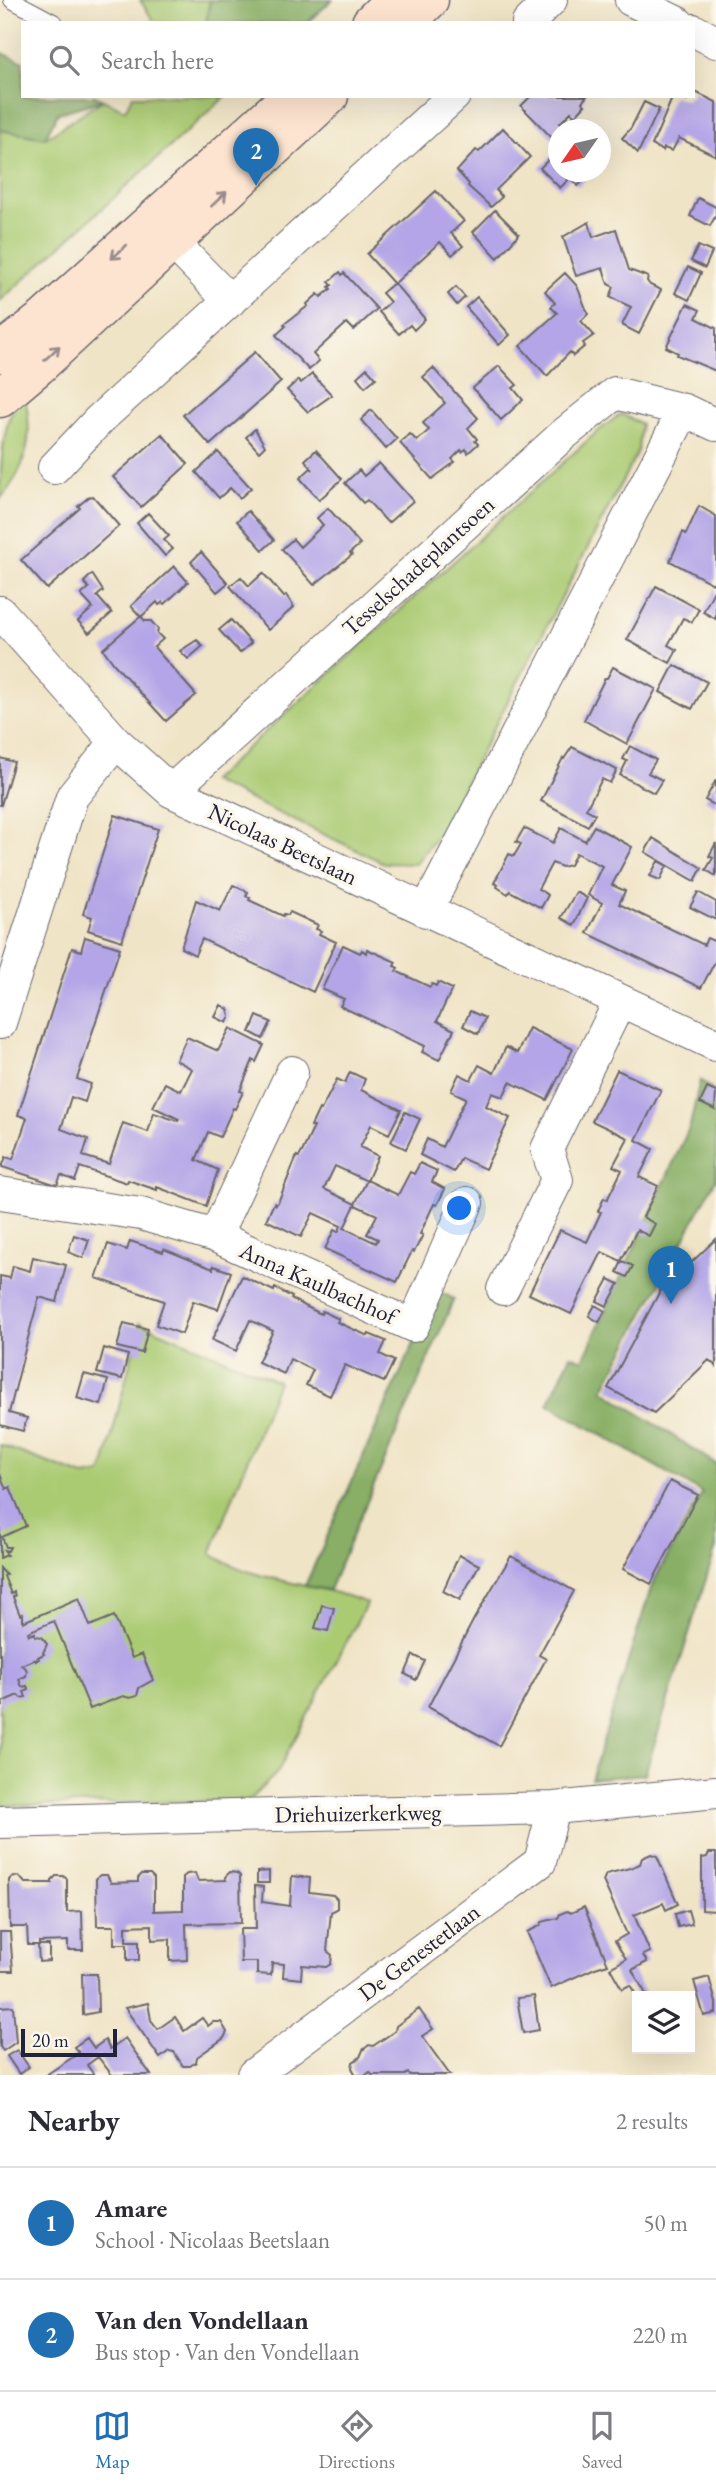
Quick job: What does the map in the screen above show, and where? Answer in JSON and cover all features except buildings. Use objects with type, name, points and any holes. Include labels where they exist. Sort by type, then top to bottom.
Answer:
[{"type":"main road","points":[[373,21],[394,0]]},
{"type":"main road","points":[[408,21],[429,0]]},
{"type":"main road","points":[[0,398],[38,366],[288,98]]},
{"type":"main road","points":[[0,353],[162,232],[327,98]]},
{"type":"street","points":[[530,21],[551,0]]},
{"type":"street","points":[[631,0],[674,21]]},
{"type":"street","points":[[695,31],[716,42]]},
{"type":"street","points":[[54,468],[99,420],[452,98]]},
{"type":"street","points":[[162,232],[230,301]]},
{"type":"street","name":"Tesselschadeplantsoen","points":[[171,791],[563,435],[615,393],[684,410],[716,425]]},
{"type":"street","points":[[426,911],[684,410]]},
{"type":"street","name":"Nicolaas Beetslaan","points":[[0,612],[116,743],[171,791],[716,1045]]},
{"type":"street","points":[[0,1023],[72,797],[116,743]]},
{"type":"street","points":[[503,1289],[557,1180],[547,1149],[620,1001]]},
{"type":"street","name":"Anna Kaulbachhof","points":[[215,1236],[292,1072]]},
{"type":"street","name":"Anna Kaulbachhof","points":[[0,1193],[141,1214],[215,1236],[413,1326],[467,1203]]},
{"type":"street","name":"Driehuizerkerkweg","points":[[0,1822],[554,1808],[716,1792]]},
{"type":"street","name":"De Genestetlaan","points":[[253,2075],[540,1862],[554,1808]]},
{"type":"street","points":[[293,2075],[295,2043]]},
{"type":"lane","points":[[12,0],[51,21]]},
{"type":"green space","points":[[140,0],[210,0],[206,21],[154,21]]},
{"type":"green space","points":[[210,0],[332,0],[309,21],[206,21]]},
{"type":"green space","points":[[0,52],[21,61],[21,98],[103,100],[58,113],[45,138],[0,130]]},
{"type":"green space","points":[[132,98],[224,98],[0,301],[0,130],[45,138],[103,100],[125,110]]},
{"type":"green space","points":[[25,398],[29,426],[26,452],[17,476],[0,499],[3,450],[8,423],[16,405]]},
{"type":"green space","points":[[621,414],[641,424],[638,451],[438,835],[415,864],[384,863],[211,781],[598,431]]},
{"type":"green space","points":[[700,1080],[716,1093],[716,1179],[603,1390],[716,1464],[716,1547],[645,1774],[591,1779],[652,1585],[702,1493],[548,1404],[571,1355],[583,1360],[690,1126]]},
{"type":"green space","points":[[440,1292],[454,1299],[329,1590],[305,1586],[412,1347]]},
{"type":"green space","points":[[140,1323],[278,1381],[211,1554],[248,1571],[367,1603],[277,1773],[249,1800],[0,1806],[0,1445],[84,1476],[101,1473]]},
{"type":"place","name":"Van den Vondellaan","points":[[256,186]]},
{"type":"place","name":"Amare","points":[[671,1304]]}]
